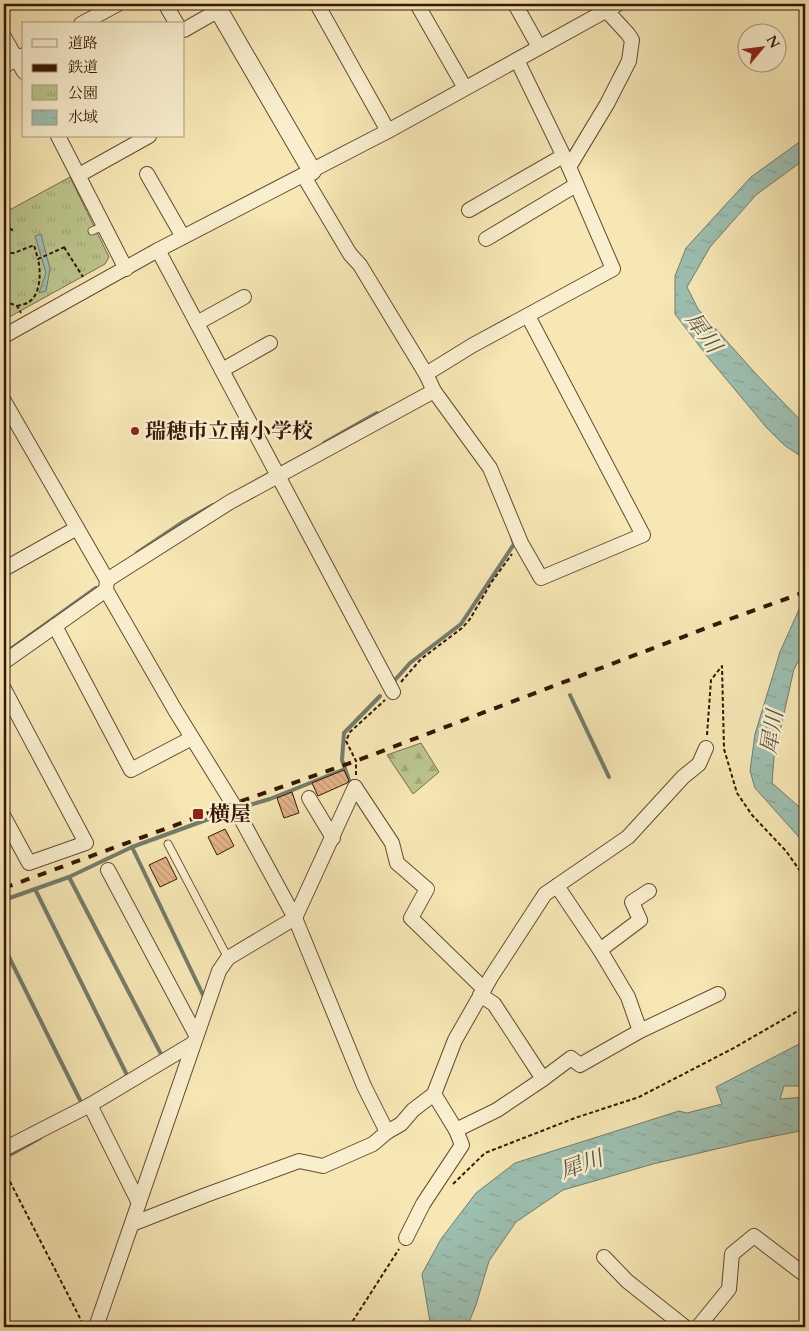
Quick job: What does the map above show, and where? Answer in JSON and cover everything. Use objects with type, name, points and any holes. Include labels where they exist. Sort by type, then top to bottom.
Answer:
[{"type":"street","points":[[85,22],[118,4]]},
{"type":"street","points":[[318,4],[388,131]]},
{"type":"street","points":[[417,4],[465,88]]},
{"type":"street","points":[[515,4],[539,48]]},
{"type":"street","points":[[4,336],[182,237],[388,131],[612,6],[632,40],[629,61],[607,104],[566,162],[469,210]]},
{"type":"street","points":[[185,29],[217,7],[350,254],[360,265],[426,374],[434,391],[490,468],[522,543],[541,578],[643,535],[528,316]]},
{"type":"street","points":[[168,8],[175,22]]},
{"type":"street","points":[[4,37],[20,57],[4,66]]},
{"type":"street","points":[[426,374],[473,345],[613,269],[566,162],[517,60]]},
{"type":"street","points":[[59,138],[126,269]]},
{"type":"street","points":[[79,175],[145,138]]},
{"type":"street","points":[[147,174],[182,237]]},
{"type":"street","points":[[486,239],[576,185]]},
{"type":"street","points":[[158,250],[392,692]]},
{"type":"street","points":[[197,323],[244,297]]},
{"type":"street","points":[[222,370],[270,343]]},
{"type":"street","points":[[4,662],[55,626],[106,585],[170,538],[277,475],[434,391]]},
{"type":"street","points":[[4,401],[77,528],[106,585],[192,738],[233,804],[295,918],[364,1086],[387,1132]]},
{"type":"street","points":[[4,569],[77,528]]},
{"type":"street","points":[[55,626],[132,770],[192,738]]},
{"type":"street","points":[[4,689],[86,843],[29,863],[4,817]]},
{"type":"street","points":[[132,1224],[299,1161],[322,1166],[373,1144],[387,1132],[401,1124],[412,1110],[434,1094],[455,1040],[482,992],[545,894],[628,837],[683,777],[699,764],[706,748]]},
{"type":"street","points":[[96,1327],[218,971],[228,958],[295,918],[355,787]]},
{"type":"street","points":[[355,787],[392,843],[397,863],[427,889],[412,918],[494,1004],[543,1079]]},
{"type":"street","points":[[309,798],[333,838]]},
{"type":"street","points":[[108,870],[194,1040]]},
{"type":"street","points":[[557,886],[600,950],[628,997],[640,1031]]},
{"type":"street","points":[[600,950],[640,920],[632,902],[649,891]]},
{"type":"street","points":[[456,1130],[498,1110],[571,1058],[580,1065],[640,1031],[718,994]]},
{"type":"street","points":[[4,1149],[90,1104],[194,1040]]},
{"type":"street","points":[[406,1238],[423,1204],[462,1145],[456,1130],[434,1094]]},
{"type":"street","points":[[90,1104],[139,1203]]},
{"type":"street","points":[[698,1327],[729,1289],[732,1254],[754,1236],[805,1273]]},
{"type":"street","points":[[604,1257],[627,1281],[685,1327]]},
{"type":"lane","points":[[92,231],[105,225]]},
{"type":"lane","points":[[168,844],[228,958]]},
{"type":"path","points":[[4,225],[14,230]]},
{"type":"path","points":[[4,253],[14,253],[34,245],[41,272],[34,298],[28,303],[17,306],[4,301]]},
{"type":"path","points":[[38,259],[66,247],[89,288]]},
{"type":"path","points":[[17,306],[27,323]]},
{"type":"path","points":[[355,787],[356,762],[346,741],[350,732],[392,692],[421,659],[462,628],[470,619],[508,559],[522,543]]},
{"type":"path","points":[[706,748],[711,680],[722,666],[724,749],[736,793],[752,815],[786,852],[805,878]]},
{"type":"path","points":[[453,1184],[485,1152],[575,1118],[639,1097],[732,1049],[805,1007]]},
{"type":"path","points":[[4,1170],[85,1327]]},
{"type":"path","points":[[349,1327],[406,1238]]},
{"type":"green space","points":[[70,177],[109,257],[105,264],[4,320],[4,213]]},
{"type":"green space","points":[[421,743],[439,772],[413,794],[387,755]]},
{"type":"water","name":"犀川","points":[[805,138],[805,159],[756,195],[710,247],[687,287],[698,309],[805,425],[805,459],[784,445],[766,427],[675,314],[675,276],[686,248],[751,177]]},
{"type":"water","points":[[41,234],[50,269],[46,291],[39,293],[46,273],[35,236]]},
{"type":"water","name":"犀川","points":[[805,596],[805,650],[794,669],[774,758],[772,783],[805,812],[805,844],[755,788],[750,771],[755,734],[780,652]]},
{"type":"water","name":"犀川","points":[[805,1041],[805,1086],[784,1086],[780,1099],[805,1097],[805,1130],[653,1164],[563,1190],[516,1222],[489,1261],[476,1305],[467,1327],[427,1327],[430,1322],[422,1274],[441,1239],[476,1193],[515,1163],[679,1111],[687,1113],[722,1104],[716,1087]]},
{"type":"building","points":[[344,770],[349,781],[347,783],[318,796],[312,783]]},
{"type":"building","points":[[292,792],[299,813],[284,818],[277,798]]},
{"type":"building","points":[[225,829],[234,846],[217,855],[208,837]]},
{"type":"building","points":[[166,857],[177,879],[160,887],[149,865]]},
{"type":"waterway","points":[[324,443],[377,413]]},
{"type":"waterway","points":[[137,553],[183,522],[213,505]]},
{"type":"waterway","points":[[395,680],[410,663],[461,624],[514,544],[512,537]]},
{"type":"waterway","points":[[4,654],[96,588]]},
{"type":"waterway","points":[[570,695],[609,777]]},
{"type":"waterway","points":[[350,788],[342,760],[344,733],[380,696]]},
{"type":"waterway","points":[[239,808],[270,799],[345,769]]},
{"type":"waterway","points":[[4,900],[69,877],[132,847],[228,812]]},
{"type":"waterway","points":[[132,847],[204,997]]},
{"type":"waterway","points":[[69,877],[162,1056]]},
{"type":"waterway","points":[[35,889],[127,1075]]},
{"type":"waterway","points":[[4,947],[80,1100]]},
{"type":"waterway","points":[[4,1158],[40,1138]]},
{"type":"railway","points":[[4,888],[356,761],[805,592]]},
{"type":"place","name":"瑞穂市立南小学校","points":[[135,431]]},
{"type":"place","name":"横屋","points":[[198,814]]}]
